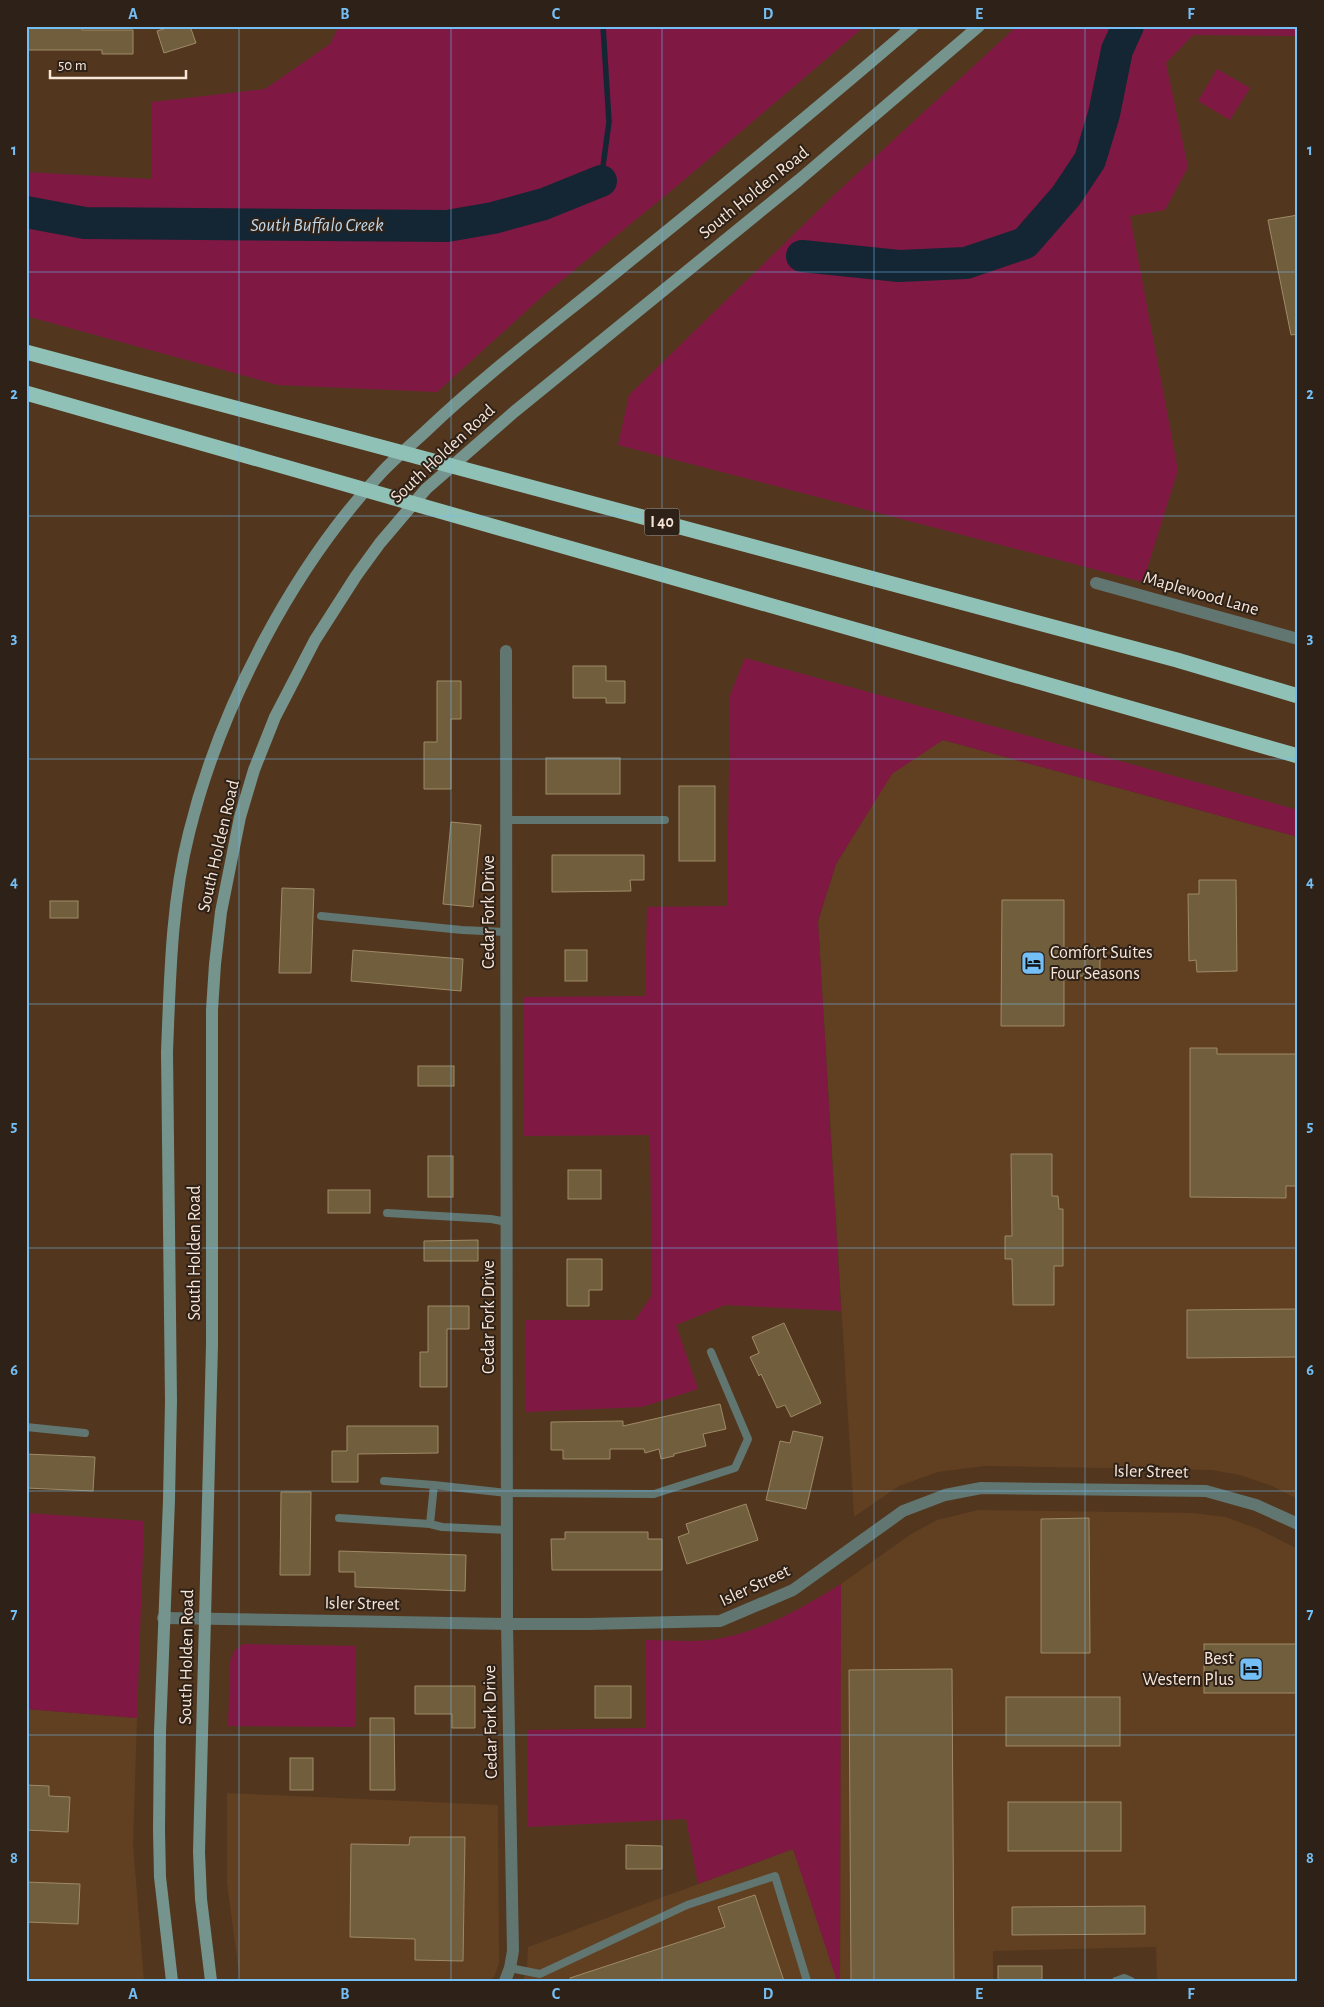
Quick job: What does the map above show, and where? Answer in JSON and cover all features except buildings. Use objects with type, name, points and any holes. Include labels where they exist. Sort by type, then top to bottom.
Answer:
[{"type":"highway","name":"I 40","points":[[26,352],[1158,655],[1298,696]]},
{"type":"highway","points":[[26,393],[1298,756]]},
{"type":"main road","name":"South Holden Road","points":[[172,1981],[160,1877],[160,1732],[169,1500],[167,1052],[171,953],[188,836],[227,718],[263,645],[309,563],[350,508],[384,470],[461,398],[794,128],[913,26]]},
{"type":"main road","name":"South Holden Road","points":[[211,1981],[201,1899],[199,1852],[212,1345],[212,1010],[221,912],[240,817],[254,770],[275,717],[315,640],[356,576],[390,531],[426,489],[514,412],[798,180],[979,26]]},
{"type":"street","name":"Maplewood Lane","points":[[1096,583],[1298,639]]},
{"type":"street","name":"Cedar Fork Drive","points":[[505,1981],[513,1951],[507,1624],[506,652]]},
{"type":"street","name":"Isler Street","points":[[163,1618],[507,1624],[720,1621],[793,1590],[904,1511],[945,1495],[981,1488],[1122,1488],[1206,1491],[1256,1504],[1298,1524]]},
{"type":"lane","points":[[506,820],[666,820]]},
{"type":"lane","points":[[321,916],[462,930],[506,932]]},
{"type":"lane","points":[[387,1213],[482,1218],[507,1222]]},
{"type":"lane","points":[[384,1481],[507,1492],[654,1494],[735,1468],[748,1439],[712,1352]]},
{"type":"lane","points":[[26,1427],[85,1433]]},
{"type":"lane","points":[[430,1524],[434,1485]]},
{"type":"lane","points":[[339,1518],[430,1524],[442,1527],[507,1530]]},
{"type":"lane","points":[[510,1968],[541,1978],[688,1905],[775,1876],[807,1981]]},
{"type":"lane","points":[[1116,1981],[1124,1978],[1131,1981]]},
{"type":"shaded area","points":[[339,26],[865,26],[677,186],[545,294],[437,392],[278,385],[26,316],[26,172],[151,179],[152,102],[265,89],[330,44]]},
{"type":"shaded area","points":[[1017,26],[1298,26],[1298,36],[1193,35],[1166,63],[1188,167],[1165,210],[1130,216],[1178,470],[1143,582],[618,445],[629,395],[835,194]]},
{"type":"shaded area","points":[[1217,69],[1250,88],[1230,120],[1198,101]]},
{"type":"shaded area","points":[[745,658],[1298,810],[1298,837],[943,740],[892,774],[836,864],[818,921],[841,1311],[725,1305],[676,1325],[698,1389],[642,1407],[526,1412],[525,1320],[635,1320],[652,1295],[650,1135],[524,1136],[523,997],[645,996],[647,907],[727,906],[730,695]]},
{"type":"shaded area","points":[[943,740],[1298,837],[1298,1499],[1272,1486],[1240,1475],[1212,1470],[985,1466],[938,1472],[899,1486],[854,1517],[818,921],[836,864],[892,773]]},
{"type":"shaded area","points":[[978,1510],[1194,1513],[1225,1517],[1256,1528],[1298,1549],[1298,1981],[1157,1981],[1156,1947],[993,1951],[993,1981],[840,1981],[841,1584],[911,1534],[937,1520]]},
{"type":"shaded area","points":[[26,1513],[144,1521],[137,1718],[26,1709]]},
{"type":"shaded area","points":[[841,1584],[840,1981],[837,1981],[793,1849],[698,1884],[686,1819],[527,1827],[527,1730],[646,1728],[646,1640],[711,1640],[746,1632],[795,1611]]},
{"type":"shaded area","points":[[243,1644],[356,1646],[355,1727],[228,1726],[230,1662],[234,1651]]},
{"type":"shaded area","points":[[26,1709],[137,1718],[133,1844],[144,1981],[26,1981]]},
{"type":"shaded area","points":[[227,1793],[498,1805],[499,1963],[495,1975],[490,1981],[240,1981],[227,1883]]},
{"type":"shaded area","points":[[793,1849],[837,1981],[523,1981],[527,1966],[528,1947]]},
{"type":"waterway","points":[[601,181],[609,122],[603,26]]},
{"type":"waterway","name":"South Buffalo Creek","points":[[802,256],[899,266],[966,263],[1025,243],[1066,196],[1090,160],[1104,114],[1117,50],[1128,26]]},
{"type":"waterway","name":"South Buffalo Creek","points":[[26,212],[85,223],[447,226],[493,218],[544,204],[601,181]]},
{"type":"place","name":"Comfort Suites Four Seasons","points":[[1033,963]]},
{"type":"place","name":"Best Western Plus","points":[[1251,1669]]}]
